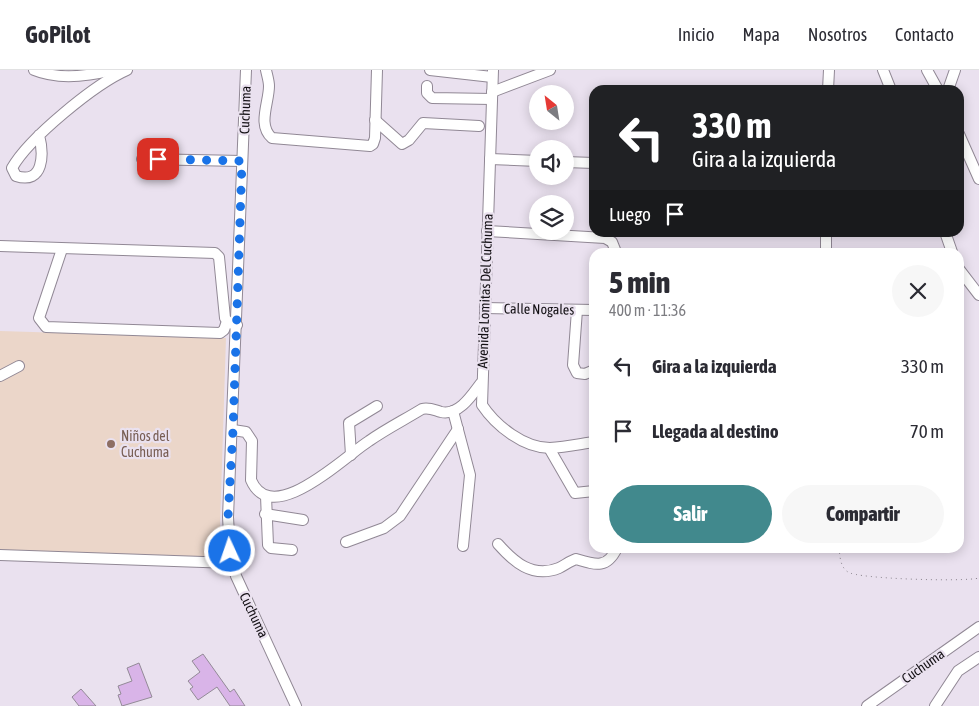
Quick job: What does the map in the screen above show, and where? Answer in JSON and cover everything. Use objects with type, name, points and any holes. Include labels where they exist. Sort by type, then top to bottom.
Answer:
[{"type":"street","points":[[34,70],[59,75],[84,75],[113,70]]},
{"type":"street","points":[[39,135],[96,89],[128,70]]},
{"type":"street","name":"Cuchuma","points":[[246,70],[232,323],[233,430],[228,517],[232,563],[241,588],[296,706]]},
{"type":"street","points":[[266,70],[269,85],[264,123],[266,133],[272,138],[370,146],[375,138],[377,70]]},
{"type":"street","points":[[430,70],[492,73]]},
{"type":"street","points":[[427,86],[427,94],[432,98],[492,95],[550,70]]},
{"type":"street","points":[[828,85],[829,70]]},
{"type":"street","points":[[883,70],[889,85]]},
{"type":"street","points":[[927,70],[935,85]]},
{"type":"street","points":[[950,85],[955,70]]},
{"type":"street","name":"Avenida Lomitas Del Cuchuma","points":[[453,411],[460,407],[481,383],[492,73]]},
{"type":"street","points":[[375,120],[402,144],[409,140],[423,123],[479,126]]},
{"type":"street","points":[[964,145],[979,179]]},
{"type":"street","points":[[142,159],[242,161]]},
{"type":"street","points":[[490,159],[529,161]]},
{"type":"street","points":[[574,162],[589,163]]},
{"type":"street","points":[[487,231],[605,238],[612,242],[614,248]]},
{"type":"street","points":[[0,246],[215,253],[219,257],[232,323],[220,333],[46,327],[39,318],[62,249]]},
{"type":"street","points":[[964,276],[979,295]]},
{"type":"street","name":"Calle Nogales","points":[[484,308],[589,310]]},
{"type":"street","points":[[577,310],[573,365],[577,373],[585,374],[589,372]]},
{"type":"street","points":[[0,376],[19,366]]},
{"type":"street","points":[[481,383],[482,405],[488,414],[514,436],[549,448],[589,443]]},
{"type":"street","points":[[351,454],[349,423],[377,406]]},
{"type":"street","points":[[233,430],[249,434],[252,441],[251,480],[257,490],[266,496],[277,496],[305,486],[333,470],[369,440],[422,409],[429,408],[445,412],[453,411],[470,475],[463,546]]},
{"type":"street","points":[[346,542],[384,528],[400,516],[458,429]]},
{"type":"street","points":[[549,448],[575,493],[589,492]]},
{"type":"street","points":[[266,496],[265,514],[268,545],[271,548],[292,550]]},
{"type":"street","points":[[265,514],[303,520]]},
{"type":"street","points":[[498,544],[514,562],[522,567],[540,570],[558,568],[576,559],[589,564],[601,564],[612,558],[614,553]]},
{"type":"street","points":[[0,556],[232,563]]},
{"type":"street","name":"Cuchuma","points":[[867,706],[979,627]]},
{"type":"street","points":[[935,706],[958,671],[979,657]]},
{"type":"path","points":[[840,553],[844,569],[849,574],[875,578],[979,578]]},
{"type":"shaded area","name":"Niños del Cuchuma","points":[[0,331],[226,338],[219,557],[0,551]]},
{"type":"building","points":[[203,654],[230,692],[234,689],[245,706],[230,706],[217,687],[198,700],[190,689],[193,687],[188,681],[200,672],[192,661]]},
{"type":"building","points":[[139,663],[152,697],[122,706],[118,695],[121,694],[118,686],[132,681],[127,668]]},
{"type":"building","points":[[81,689],[96,706],[79,706],[72,697]]},
{"type":"place","name":"Niños del Cuchuma","points":[[111,444]]},
{"type":"route","points":[[158,159],[242,161],[233,430],[228,517],[230,551]]}]
